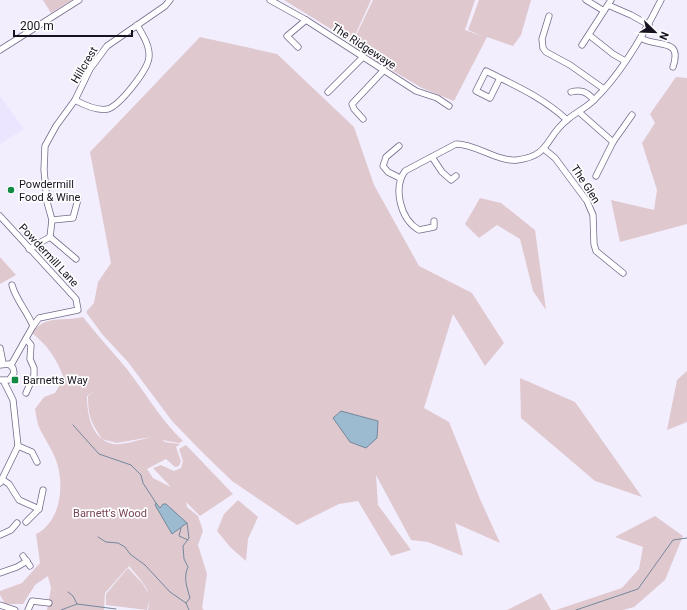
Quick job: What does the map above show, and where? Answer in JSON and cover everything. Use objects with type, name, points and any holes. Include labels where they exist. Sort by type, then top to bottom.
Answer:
[{"type":"street","points":[[0,50],[79,0]]},
{"type":"street","name":"Hillcrest","points":[[52,220],[47,202],[44,170],[45,146],[56,126],[75,100],[90,69],[107,46],[165,6],[170,0]]},
{"type":"street","name":"The Ridgewaye","points":[[270,0],[306,20],[416,91],[437,98],[450,106]]},
{"type":"street","points":[[586,0],[604,11]]},
{"type":"street","points":[[434,221],[434,227],[418,230],[414,227],[399,199],[400,178],[405,171],[450,146],[461,144],[511,159],[521,159],[534,156],[542,152],[555,131],[594,100],[604,89],[649,25],[661,0]]},
{"type":"street","points":[[582,45],[610,3],[649,25]]},
{"type":"street","points":[[549,16],[542,39],[543,48],[604,89]]},
{"type":"street","points":[[298,47],[287,36],[306,20]]},
{"type":"street","points":[[75,100],[90,107],[107,109],[118,103],[142,73],[149,57],[147,42],[137,25]]},
{"type":"street","points":[[589,35],[613,54],[625,61]]},
{"type":"street","points":[[640,38],[655,44],[668,44],[672,47],[675,50],[676,58],[674,67]]},
{"type":"street","points":[[328,92],[363,57]]},
{"type":"street","points":[[363,119],[354,109],[352,104],[384,70]]},
{"type":"street","points":[[500,78],[490,98],[476,91],[486,71],[500,78],[548,103],[567,120]]},
{"type":"street","points":[[571,92],[578,90],[583,91],[594,100]]},
{"type":"street","points":[[579,112],[614,142]]},
{"type":"street","points":[[596,176],[614,142],[632,115]]},
{"type":"street","points":[[391,144],[397,148],[386,157],[383,166],[388,172],[400,178]]},
{"type":"street","name":"The Glen","points":[[544,149],[555,158],[587,201],[593,215],[594,244],[596,251],[623,273]]},
{"type":"street","points":[[432,157],[442,172],[451,180],[456,176]]},
{"type":"street","points":[[50,237],[52,220],[73,218],[78,199]]},
{"type":"street","name":"Powdermill Lane","points":[[0,216],[76,299],[78,310],[39,318],[33,326]]},
{"type":"street","points":[[29,249],[50,237]]},
{"type":"street","points":[[50,237],[76,259]]},
{"type":"street","points":[[11,366],[33,326],[28,312],[15,297],[12,285]]},
{"type":"street","points":[[13,304],[18,300]]},
{"type":"street","points":[[26,340],[31,345],[30,359],[34,368],[34,375],[26,393]]},
{"type":"street","points":[[0,348],[1,364],[11,366],[14,370],[13,376],[10,380],[2,381],[13,400],[18,446],[1,481],[9,484],[19,500],[39,509]]},
{"type":"street","points":[[18,446],[32,452],[37,462]]},
{"type":"street","points":[[26,522],[39,509],[43,490]]},
{"type":"street","points":[[0,535],[11,530],[17,523]]},
{"type":"street","points":[[0,573],[17,567],[27,561]]},
{"type":"street","points":[[28,610],[32,601],[49,603]]},
{"type":"street","points":[[0,605],[15,610]]},
{"type":"shaded area","points":[[0,96],[24,129],[0,144]]},
{"type":"green space","points":[[43,0],[72,0],[51,13]]},
{"type":"green space","points":[[284,0],[371,0],[352,42]]},
{"type":"green space","points":[[373,0],[475,0],[465,30],[482,36],[468,30],[479,0],[531,0],[521,35],[513,46],[487,37],[454,101],[422,88],[351,46]]},
{"type":"green space","points":[[200,37],[277,54],[354,127],[374,185],[419,266],[472,293],[504,343],[485,366],[453,314],[424,408],[449,422],[480,499],[500,543],[455,523],[463,556],[428,542],[411,540],[376,475],[378,505],[411,550],[391,556],[358,501],[339,504],[297,525],[232,481],[202,452],[172,421],[128,362],[102,334],[86,312],[94,303],[98,282],[111,263],[90,152]]},
{"type":"green space","points":[[676,77],[687,78],[687,224],[620,242],[611,200],[654,210],[657,190],[642,143],[655,123],[650,114]]},
{"type":"green space","points":[[480,198],[501,203],[535,230],[546,310],[533,291],[520,239],[497,225],[479,238],[465,224]]},
{"type":"green space","points":[[0,257],[16,275],[0,284]]},
{"type":"green space","name":"Barnett's Wood","points":[[83,317],[126,368],[167,424],[183,441],[179,443],[162,440],[165,442],[180,444],[176,447],[181,461],[179,466],[175,467],[166,459],[147,469],[153,478],[171,487],[153,468],[161,465],[174,471],[181,468],[183,461],[179,449],[186,445],[233,494],[200,516],[186,502],[187,507],[198,516],[203,531],[198,545],[207,574],[202,608],[204,610],[148,610],[149,596],[145,586],[129,566],[105,593],[104,610],[47,610],[51,588],[48,576],[35,585],[23,604],[5,604],[0,595],[0,591],[22,583],[40,563],[36,534],[51,521],[59,502],[59,470],[56,460],[39,427],[35,409],[44,397],[55,393],[64,378],[51,353],[32,333],[43,323]],"holes":[[[98,389],[88,396],[88,403],[91,419],[102,438],[95,431],[89,418],[87,403],[87,396]],[[156,436],[128,443],[117,444],[113,444],[103,439],[117,443]]]},
{"type":"green space","points":[[687,371],[687,422],[667,430],[677,380]]},
{"type":"green space","points":[[520,378],[575,402],[642,497],[595,481],[521,418]]},
{"type":"green space","points":[[238,500],[258,517],[248,539],[246,561],[231,548],[217,531],[224,514]]},
{"type":"green space","points":[[655,516],[683,536],[665,580],[634,607],[623,610],[556,610],[622,588],[639,569],[643,547],[615,537]]},
{"type":"green space","points":[[128,568],[143,584],[150,597],[147,610],[106,605],[106,594]]},
{"type":"green space","points":[[541,593],[551,610],[507,610]]},
{"type":"water","points":[[341,411],[378,421],[377,438],[366,448],[350,442],[333,418]]},
{"type":"water","points":[[156,503],[160,508],[163,504],[166,504],[187,523],[172,534],[155,505]]},
{"type":"waterway","points":[[73,425],[99,454],[131,465],[141,475],[143,483],[156,503]]},
{"type":"waterway","points":[[186,603],[190,598],[186,579],[188,567],[184,559],[183,546],[189,538],[187,523]]},
{"type":"waterway","points":[[181,528],[179,536],[188,540]]},
{"type":"waterway","points":[[98,537],[106,542],[118,543],[125,547],[130,554],[145,565],[170,592],[186,603],[189,610]]},
{"type":"waterway","points":[[576,610],[638,589],[673,540],[687,538]]},
{"type":"waterway","points":[[68,592],[73,596],[77,604],[116,609]]},
{"type":"waterway","points":[[61,610],[77,604]]},
{"type":"place","name":"Powdermill Food & Wine","points":[[11,190]]},
{"type":"place","name":"Barnetts Way","points":[[15,380]]}]
